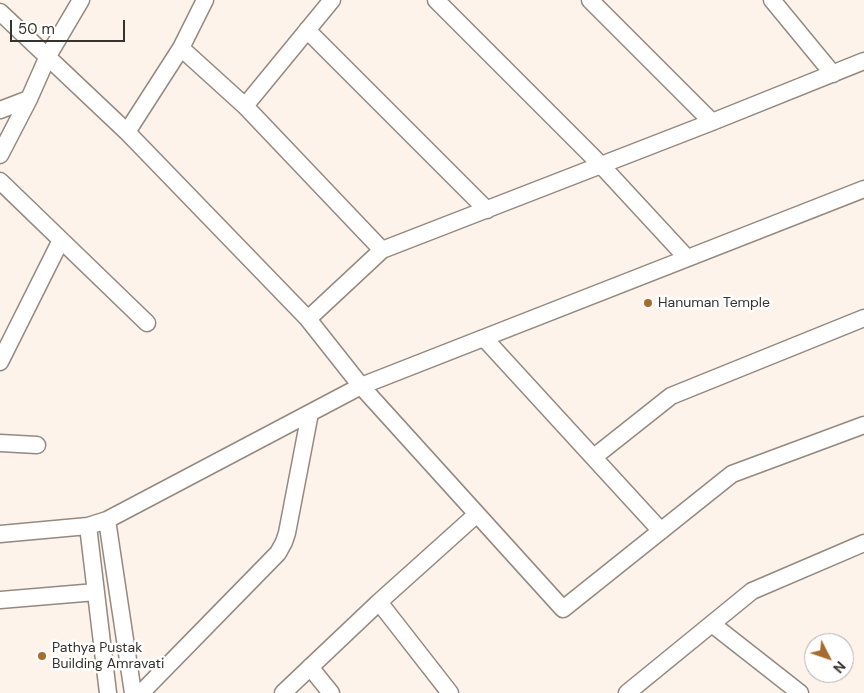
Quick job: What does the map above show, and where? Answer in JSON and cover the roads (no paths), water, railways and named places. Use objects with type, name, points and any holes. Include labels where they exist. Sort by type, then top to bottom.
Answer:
[{"type":"street","points":[[0,155],[29,99],[48,56],[81,0]]},
{"type":"street","points":[[128,132],[181,48],[205,0]]},
{"type":"street","points":[[246,106],[332,0]]},
{"type":"street","points":[[436,0],[601,165],[687,258]]},
{"type":"street","points":[[590,0],[712,122]]},
{"type":"street","points":[[772,0],[833,74]]},
{"type":"street","points":[[0,12],[128,132],[308,319],[361,386],[563,609],[732,474],[864,425]]},
{"type":"street","points":[[307,30],[487,210]]},
{"type":"street","points":[[181,48],[246,106],[382,250]]},
{"type":"street","points":[[308,319],[382,250],[864,61]]},
{"type":"street","points":[[0,110],[29,99]]},
{"type":"street","points":[[0,181],[147,322]]},
{"type":"street","points":[[0,534],[88,526],[107,520],[361,386],[687,258],[862,193]]},
{"type":"street","points":[[0,362],[61,240]]},
{"type":"street","points":[[594,457],[670,396],[864,318]]},
{"type":"street","points":[[484,338],[661,531]]},
{"type":"street","points":[[141,693],[278,553],[287,533],[310,413]]},
{"type":"street","points":[[0,443],[37,445]]},
{"type":"street","points":[[283,693],[379,602],[477,514]]},
{"type":"street","points":[[107,520],[132,693]]},
{"type":"street","points":[[88,526],[108,693]]},
{"type":"street","points":[[627,693],[752,591],[862,547]]},
{"type":"street","points":[[0,600],[96,592]]},
{"type":"street","points":[[379,602],[450,693]]},
{"type":"street","points":[[712,624],[800,693]]},
{"type":"street","points":[[310,667],[331,693]]},
{"type":"place","name":"Hanuman Temple","points":[[648,303]]},
{"type":"place","name":"Pathya Pustak Building Amravati","points":[[42,656]]}]
